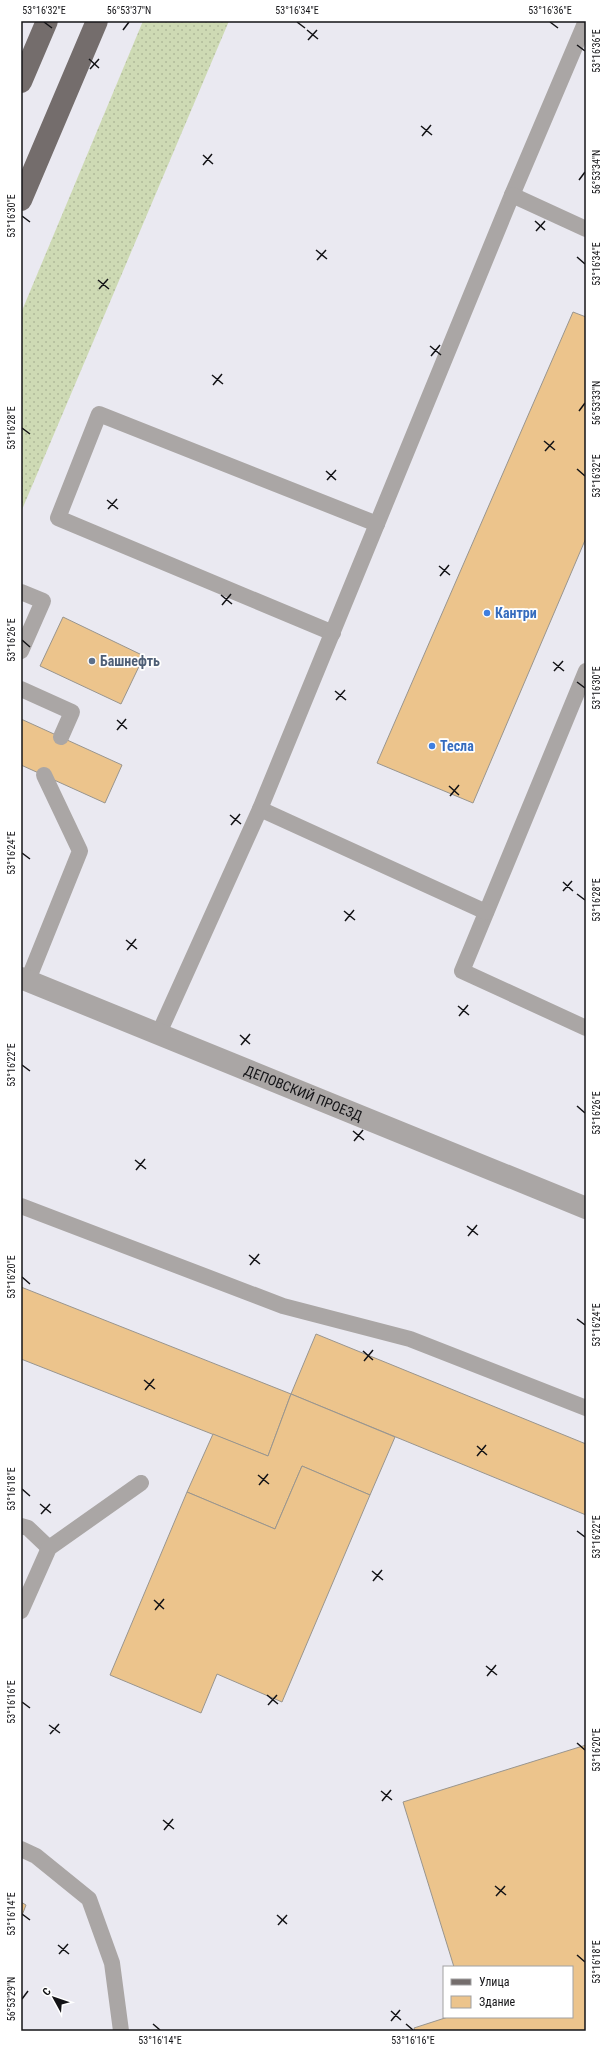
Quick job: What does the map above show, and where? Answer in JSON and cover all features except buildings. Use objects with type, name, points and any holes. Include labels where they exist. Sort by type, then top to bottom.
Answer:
[{"type":"main road","points":[[21,82],[47,21]]},
{"type":"main road","points":[[21,200],[97,21]]},
{"type":"street","name":"ДЕПОВСКИЙ ПРОЕЗД","points":[[24,979],[586,1208]]},
{"type":"lane","points":[[159,1033],[260,809],[512,195],[586,21]]},
{"type":"lane","points":[[512,195],[586,229]]},
{"type":"lane","points":[[333,633],[58,518],[99,414],[377,524]]},
{"type":"lane","points":[[21,592],[43,601],[21,651]]},
{"type":"lane","points":[[586,671],[462,971],[586,1028]]},
{"type":"lane","points":[[21,689],[72,712],[61,737]]},
{"type":"lane","points":[[24,979],[80,851],[44,775]]},
{"type":"lane","points":[[260,809],[486,912]]},
{"type":"lane","points":[[21,1206],[283,1306],[410,1339],[586,1408]]},
{"type":"lane","points":[[21,1611],[50,1548],[141,1483]]},
{"type":"lane","points":[[21,1526],[28,1528],[50,1548]]},
{"type":"lane","points":[[21,1849],[36,1856],[89,1899],[112,1963],[121,2031]]},
{"type":"green space","points":[[143,21],[229,21],[21,512],[21,313]]},
{"type":"place","name":"Кантри","points":[[487,613]]},
{"type":"place","name":"Башнефть","points":[[92,661]]},
{"type":"place","name":"Тесла","points":[[432,746]]}]
